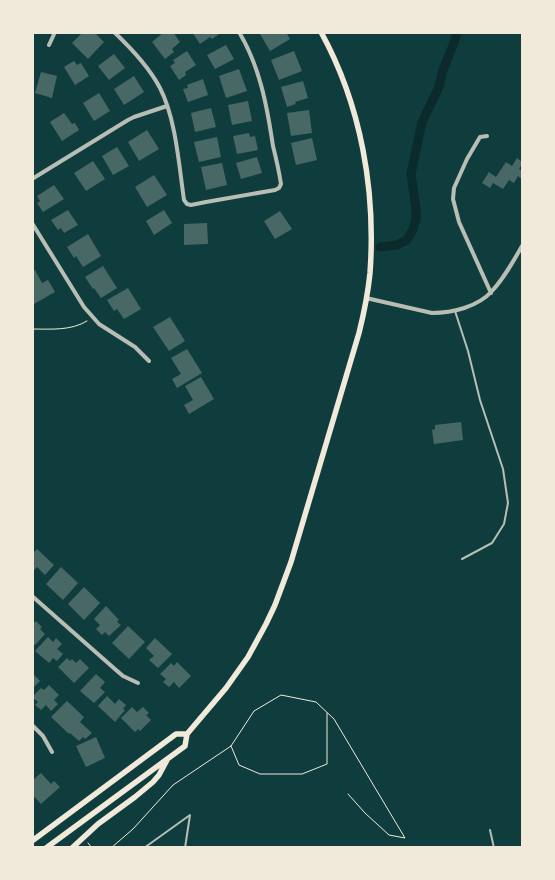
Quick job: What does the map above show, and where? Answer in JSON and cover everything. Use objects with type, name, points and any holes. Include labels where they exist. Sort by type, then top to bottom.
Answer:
[{"type":"main road","points":[[46,848],[184,746],[186,734],[213,705],[238,673],[258,639],[275,605],[291,562],[355,348],[370,273],[371,243],[366,165],[350,101],[339,69],[321,32]]},
{"type":"main road","points":[[32,842],[176,734],[186,734]]},
{"type":"main road","points":[[73,847],[98,824],[153,782],[168,759]]},
{"type":"street","points":[[49,46],[54,32]]},
{"type":"street","points":[[114,32],[150,71],[160,88],[174,133],[184,200],[192,206],[275,190],[281,184],[262,86],[239,32]]},
{"type":"street","points":[[32,179],[128,120],[167,106]]},
{"type":"street","points":[[487,136],[480,137],[467,159],[454,188],[453,199],[459,222],[491,293]]},
{"type":"street","points":[[32,223],[92,317],[104,328],[135,347],[149,362]]},
{"type":"street","points":[[366,298],[432,313],[455,311],[472,305],[491,293],[514,262],[522,246]]},
{"type":"street","points":[[32,596],[123,676],[138,684]]},
{"type":"street","points":[[32,725],[43,736],[52,752]]},
{"type":"lane","points":[[455,311],[468,351],[480,400],[503,469],[508,503],[504,524],[492,542],[462,559]]},
{"type":"lane","points":[[144,848],[190,815],[185,848]]},
{"type":"lane","points":[[490,830],[494,848]]},
{"type":"path","points":[[32,329],[69,328],[81,324],[92,317]]},
{"type":"path","points":[[111,848],[133,830],[174,785],[231,746],[254,711],[282,694],[316,702],[334,719],[405,838],[389,836],[348,794]]},
{"type":"path","points":[[231,746],[239,765],[260,774],[302,774],[327,764],[327,713]]},
{"type":"building","points":[[83,32],[94,32],[104,42],[88,59],[72,43]]},
{"type":"building","points":[[164,32],[173,32],[180,42],[172,49],[174,52],[165,59],[152,42]]},
{"type":"building","points":[[192,32],[218,32],[219,34],[212,39],[210,37],[200,44]]},
{"type":"building","points":[[263,32],[286,32],[290,39],[270,51],[260,34]]},
{"type":"building","points":[[226,45],[234,59],[215,69],[207,55]]},
{"type":"building","points":[[187,51],[196,65],[185,72],[186,75],[179,80],[170,66],[175,63],[173,60]]},
{"type":"building","points":[[294,51],[302,71],[279,80],[271,60]]},
{"type":"building","points":[[114,54],[125,68],[109,80],[98,66]]},
{"type":"building","points":[[74,61],[77,65],[81,63],[89,76],[75,85],[64,67]]},
{"type":"building","points":[[239,69],[247,91],[226,98],[219,76]]},
{"type":"building","points":[[41,72],[57,76],[52,98],[35,93]]},
{"type":"building","points":[[134,76],[144,92],[124,105],[114,89]]},
{"type":"building","points":[[203,79],[208,95],[188,102],[183,89],[188,88],[187,85]]},
{"type":"building","points":[[303,81],[308,98],[287,107],[281,87]]},
{"type":"building","points":[[99,93],[110,111],[94,121],[83,103]]},
{"type":"building","points":[[248,101],[252,121],[232,125],[228,105]]},
{"type":"building","points":[[211,108],[216,127],[195,132],[191,113]]},
{"type":"building","points":[[309,110],[312,133],[291,136],[287,113]]},
{"type":"building","points":[[64,113],[72,124],[75,123],[79,130],[62,141],[50,122]]},
{"type":"building","points":[[147,130],[159,149],[139,161],[128,142]]},
{"type":"building","points":[[249,133],[250,137],[255,136],[258,150],[237,154],[233,136]]},
{"type":"building","points":[[217,137],[221,157],[199,162],[194,142]]},
{"type":"building","points":[[312,138],[317,160],[296,165],[291,143]]},
{"type":"building","points":[[117,147],[129,166],[113,175],[102,156]]},
{"type":"building","points":[[257,157],[262,173],[241,179],[236,163]]},
{"type":"building","points":[[517,158],[522,162],[519,169],[522,171],[522,179],[518,176],[514,183],[509,180],[503,189],[493,183],[490,188],[482,183],[489,172],[496,177],[506,162],[512,166]]},
{"type":"building","points":[[93,161],[105,179],[86,191],[74,173]]},
{"type":"building","points":[[222,163],[227,185],[206,190],[201,167]]},
{"type":"building","points":[[154,175],[167,195],[147,207],[135,187]]},
{"type":"building","points":[[54,185],[64,199],[43,212],[37,203],[40,201],[37,196]]},
{"type":"building","points":[[68,210],[78,225],[64,233],[61,228],[58,230],[51,220]]},
{"type":"building","points":[[164,210],[172,223],[154,235],[146,221]]},
{"type":"building","points":[[280,211],[292,229],[275,239],[264,221]]},
{"type":"building","points":[[207,223],[208,244],[184,245],[184,224]]},
{"type":"building","points":[[88,234],[101,256],[83,267],[67,247]]},
{"type":"building","points":[[103,266],[117,288],[101,298],[85,277]]},
{"type":"building","points":[[35,270],[42,283],[48,280],[55,292],[34,304],[32,301],[32,271]]},
{"type":"building","points":[[128,288],[141,309],[124,319],[117,309],[114,311],[107,300]]},
{"type":"building","points":[[170,317],[185,341],[169,351],[153,327]]},
{"type":"building","points":[[187,349],[202,373],[177,388],[172,379],[181,374],[171,358]]},
{"type":"building","points":[[201,377],[214,399],[189,414],[184,405],[193,400],[185,386]]},
{"type":"building","points":[[461,422],[463,440],[434,444],[432,430],[435,429],[435,425]]},
{"type":"building","points":[[37,549],[54,565],[45,575],[37,567],[32,572],[32,554]]},
{"type":"building","points":[[61,567],[78,583],[63,600],[46,584]]},
{"type":"building","points":[[84,587],[100,603],[84,620],[68,604]]},
{"type":"building","points":[[106,606],[119,620],[117,622],[121,625],[109,636],[105,632],[102,635],[96,629],[100,625],[94,619]]},
{"type":"building","points":[[36,621],[42,627],[40,629],[45,634],[35,645],[32,643],[32,624]]},
{"type":"building","points":[[128,626],[145,642],[129,659],[112,643]]},
{"type":"building","points":[[48,637],[53,642],[56,638],[62,644],[57,649],[63,654],[57,661],[53,658],[49,663],[35,651]]},
{"type":"building","points":[[155,638],[172,654],[158,668],[149,660],[154,656],[146,648]]},
{"type":"building","points":[[67,658],[70,661],[72,659],[76,663],[80,659],[89,668],[74,683],[58,667]]},
{"type":"building","points":[[177,662],[191,676],[179,688],[174,682],[169,687],[163,682],[166,679],[160,674],[171,663],[174,666]]},
{"type":"building","points":[[32,673],[40,681],[32,689]]},
{"type":"building","points":[[96,674],[105,682],[100,688],[105,692],[94,703],[80,691]]},
{"type":"building","points":[[49,685],[59,695],[54,700],[58,704],[51,711],[46,705],[41,710],[35,705],[38,702],[32,697],[41,688],[44,690]]},
{"type":"building","points":[[107,696],[115,704],[119,699],[126,705],[123,709],[125,710],[115,722],[98,706]]},
{"type":"building","points":[[67,701],[84,717],[80,722],[92,733],[85,739],[83,737],[79,741],[51,717]]},
{"type":"building","points":[[132,707],[137,712],[143,707],[149,713],[146,715],[151,720],[140,731],[138,729],[135,732],[121,718]]},
{"type":"building","points":[[96,737],[105,758],[86,767],[76,746]]},
{"type":"building","points":[[41,773],[51,784],[54,781],[60,787],[41,804],[32,794],[32,781]]},
{"type":"waterway","points":[[380,247],[397,245],[407,240],[413,229],[416,209],[411,174],[422,122],[439,87],[457,32]]}]
